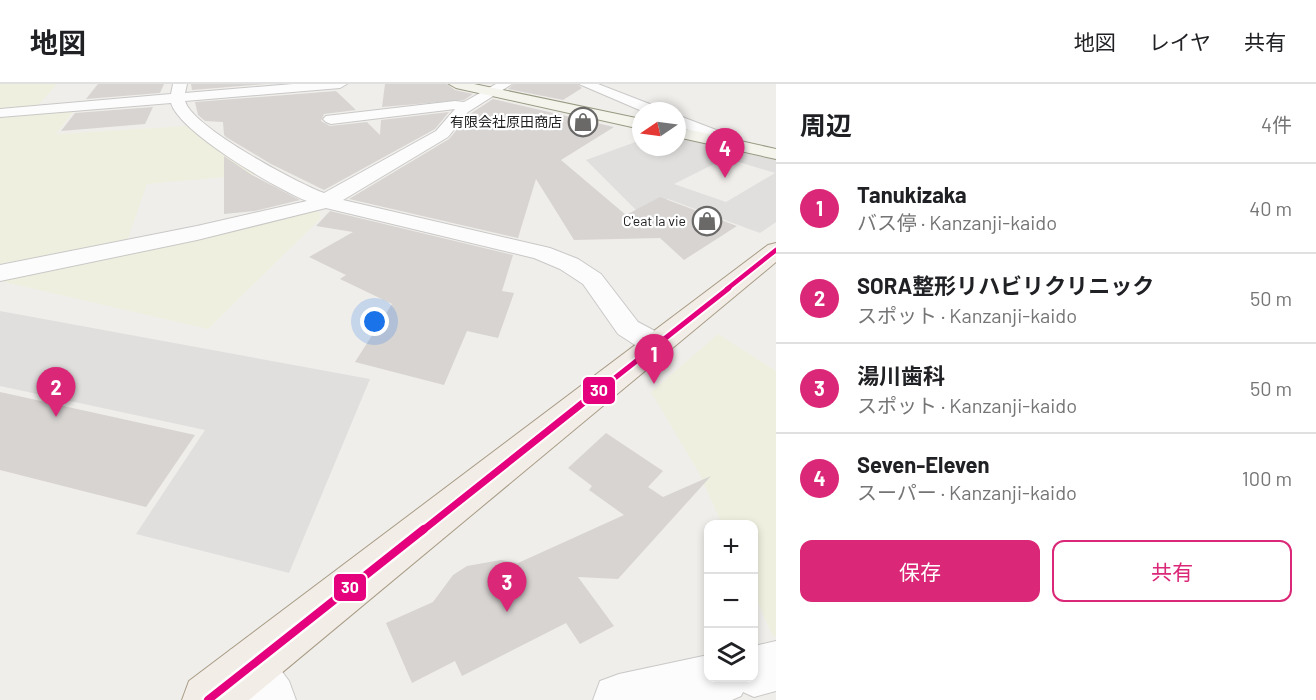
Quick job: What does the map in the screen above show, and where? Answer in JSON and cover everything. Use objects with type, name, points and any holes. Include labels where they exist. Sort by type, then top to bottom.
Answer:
[{"type":"main road","points":[[208,700],[259,684],[657,345],[776,250]]},
{"type":"street","points":[[0,113],[178,91],[340,84]]},
{"type":"street","points":[[456,84],[498,88],[632,122]]},
{"type":"street","points":[[586,84],[632,102]]},
{"type":"street","points":[[0,273],[197,233],[314,206],[442,134],[466,107],[498,88]]},
{"type":"street","points":[[178,91],[184,114],[202,131],[295,189],[324,201],[542,253],[569,264],[592,279],[628,327],[657,345]]},
{"type":"street","points":[[331,119],[454,105],[466,107]]},
{"type":"street","points":[[686,124],[718,136],[714,140]]},
{"type":"street","points":[[686,134],[776,154]]},
{"type":"street","points":[[758,670],[776,666]]},
{"type":"street","points":[[619,700],[704,682]]},
{"type":"green space","points":[[0,84],[57,84],[36,108],[0,111]]},
{"type":"green space","points":[[76,108],[56,134],[186,126],[258,174],[147,184],[127,241],[0,267],[0,115]]},
{"type":"green space","points":[[318,210],[321,218],[208,329],[0,281]]},
{"type":"green space","points":[[718,334],[776,371],[776,636],[773,637],[758,603],[758,520],[720,520],[699,473],[651,392]]},
{"type":"shaded area","points":[[686,138],[776,158],[776,222],[760,233],[668,199],[640,214],[586,160],[632,143],[632,156],[686,156]],"holes":[[[726,158],[775,173],[726,202],[674,184]]]},
{"type":"shaded area","points":[[0,311],[370,379],[289,573],[136,534],[205,430],[0,386]]},
{"type":"building","points":[[98,84],[164,84],[160,93],[86,99]]},
{"type":"building","points":[[191,84],[266,84],[192,90]]},
{"type":"building","points":[[385,84],[447,84],[455,90],[473,94],[464,100],[382,107]]},
{"type":"building","points":[[514,84],[577,84],[582,88],[563,100],[508,89]]},
{"type":"building","points":[[336,91],[356,110],[324,114],[321,121],[330,126],[367,122],[380,135],[381,120],[449,112],[435,129],[324,190],[271,164],[226,137],[223,122],[205,121],[198,115],[195,102]]},
{"type":"building","points":[[493,99],[614,127],[561,160],[626,215],[660,197],[737,226],[684,260],[660,238],[574,240],[536,179],[518,238],[349,199],[449,139],[470,114]]},
{"type":"building","points":[[153,107],[145,124],[61,131],[75,113]]},
{"type":"building","points":[[224,156],[252,175],[300,200],[255,211],[224,214]]},
{"type":"building","points":[[330,211],[513,255],[502,291],[514,293],[498,338],[467,331],[444,385],[355,362],[392,304],[340,279],[346,275],[309,257],[353,232],[316,226]]},
{"type":"building","points":[[0,392],[195,435],[146,507],[0,470]]},
{"type":"building","points":[[606,433],[663,471],[648,487],[663,497],[711,476],[618,579],[578,577],[614,626],[580,644],[566,623],[462,676],[455,661],[412,683],[386,623],[433,602],[453,575],[467,566],[501,560],[518,563],[624,515],[589,490],[592,486],[568,468]]},
{"type":"transit line","name":"30","points":[[208,700],[776,250]]},
{"type":"place","name":"有限会社原田商店","points":[[583,122]]},
{"type":"place","name":"Seven-Eleven","points":[[725,178]]},
{"type":"place","name":"C'eat la vie","points":[[707,221]]},
{"type":"place","name":"Tanukizaka","points":[[654,384]]},
{"type":"place","name":"SORA整形リハビリクリニック","points":[[56,417]]},
{"type":"place","name":"湯川歯科","points":[[507,612]]}]
